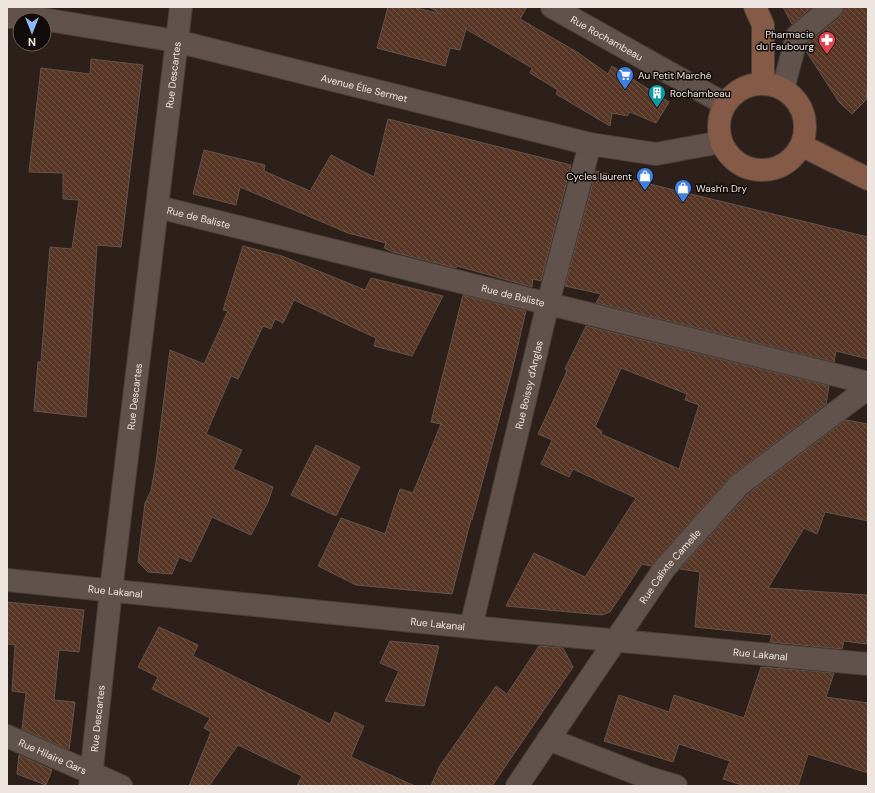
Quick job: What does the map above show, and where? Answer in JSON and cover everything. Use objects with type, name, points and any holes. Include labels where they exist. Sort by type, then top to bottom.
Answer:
[{"type":"main road","points":[[755,7],[763,25],[773,87]]},
{"type":"main road","points":[[748,86],[773,87],[793,97],[803,114],[804,133],[801,145],[793,157],[781,166],[767,170],[752,169],[739,164],[728,154],[721,142],[718,129],[720,116],[725,104],[735,93],[748,86]]},
{"type":"main road","points":[[801,145],[868,179]]},
{"type":"street","name":"Rue Descartes","points":[[91,780],[111,590],[181,7]]},
{"type":"street","name":"Rue Rochambeau","points":[[552,7],[725,104]]},
{"type":"street","points":[[773,87],[797,36],[832,7]]},
{"type":"street","name":"Avenue Élie Sermet","points":[[7,17],[30,17],[176,41],[590,144],[656,154],[721,142]]},
{"type":"street","name":"Rue Boissy d'Anglas","points":[[471,627],[548,303],[590,144]]},
{"type":"street","name":"Rue de Baliste","points":[[158,207],[868,383]]},
{"type":"street","name":"Rue Calixte Camelle","points":[[517,786],[664,569],[739,485],[868,388]]},
{"type":"street","name":"Rue Lakanal","points":[[7,580],[471,627],[868,664]]},
{"type":"street","name":"Rue Hilaire Gars","points":[[7,736],[91,780],[121,786]]},
{"type":"street","points":[[548,739],[646,782],[676,786]]},
{"type":"building","points":[[388,7],[413,7],[441,14],[429,7],[527,7],[520,19],[577,52],[608,74],[612,66],[669,102],[656,123],[630,112],[627,116],[612,113],[610,126],[556,94],[558,90],[530,73],[532,68],[466,29],[460,50],[450,48],[445,66],[377,48]]},
{"type":"building","points":[[783,7],[812,7],[792,24]]},
{"type":"building","points":[[844,7],[868,7],[868,81],[866,100],[852,114],[839,102],[806,51],[808,43],[840,17]]},
{"type":"building","points":[[91,59],[143,65],[121,247],[97,245],[86,417],[34,411],[38,362],[41,362],[50,247],[72,249],[79,200],[63,199],[63,173],[29,172],[41,68],[90,74]]},
{"type":"building","points":[[388,119],[571,165],[541,281],[533,279],[532,287],[457,266],[456,268],[393,252],[384,248],[386,243],[348,233],[240,187],[236,205],[193,194],[204,150],[265,165],[264,171],[310,191],[331,155],[374,177]]},
{"type":"building","points":[[596,171],[868,237],[868,359],[836,351],[834,362],[596,303],[601,294],[565,286]]},
{"type":"building","points":[[243,246],[282,256],[365,290],[371,278],[443,296],[412,356],[374,346],[376,338],[294,300],[283,323],[275,319],[271,329],[263,326],[238,379],[231,376],[206,434],[242,450],[233,469],[273,487],[268,502],[251,535],[212,517],[191,562],[179,557],[172,574],[148,572],[138,562],[145,503],[151,491],[156,463],[170,350],[204,364],[228,311],[223,310]]},
{"type":"building","points":[[463,295],[526,311],[511,375],[452,594],[356,585],[318,566],[341,518],[385,534],[400,489],[413,493],[441,424],[431,422]]},
{"type":"building","points":[[586,326],[829,386],[826,404],[730,477],[651,566],[642,564],[610,612],[602,615],[506,606],[534,553],[585,577],[636,498],[573,469],[569,477],[541,464],[552,440],[538,434],[567,371],[565,369]],"holes":[[[621,368],[687,394],[685,400],[699,405],[679,469],[601,434],[602,431],[595,427]]]},
{"type":"building","points":[[846,420],[868,424],[868,521],[825,512],[817,534],[804,528],[768,588],[868,595],[868,630],[866,644],[844,641],[842,649],[770,642],[772,635],[695,627],[700,572],[680,569],[748,494]]},
{"type":"building","points":[[316,445],[360,467],[336,516],[291,495]]},
{"type":"building","points":[[7,602],[84,610],[79,652],[59,650],[54,700],[75,702],[69,750],[22,729],[26,693],[12,691],[15,645],[7,644]]},
{"type":"building","points":[[159,627],[198,645],[193,656],[330,724],[335,712],[364,726],[351,757],[415,786],[297,786],[302,776],[238,745],[209,786],[189,786],[211,732],[204,728],[210,718],[152,689],[158,677],[138,667]]},
{"type":"building","points":[[390,641],[439,646],[424,706],[385,701],[399,671],[380,663]]},
{"type":"building","points":[[539,646],[563,648],[573,667],[492,786],[431,786],[439,767],[496,686],[507,694]]},
{"type":"building","points":[[761,667],[834,673],[826,697],[868,703],[868,773],[808,754],[798,786],[745,786],[723,779],[730,761],[679,744],[673,762],[604,741],[619,695],[669,712],[674,695],[744,718]]},
{"type":"building","points":[[19,755],[52,770],[46,785],[17,774]]},
{"type":"place","name":"Pharmacie du Faubourg","points":[[827,55]]},
{"type":"place","name":"Au Petit Marché","points":[[625,90]]},
{"type":"place","name":"Rochambeau","points":[[657,108]]},
{"type":"place","name":"Cycles laurent","points":[[645,191]]},
{"type":"place","name":"Wash'n Dry","points":[[683,203]]}]
